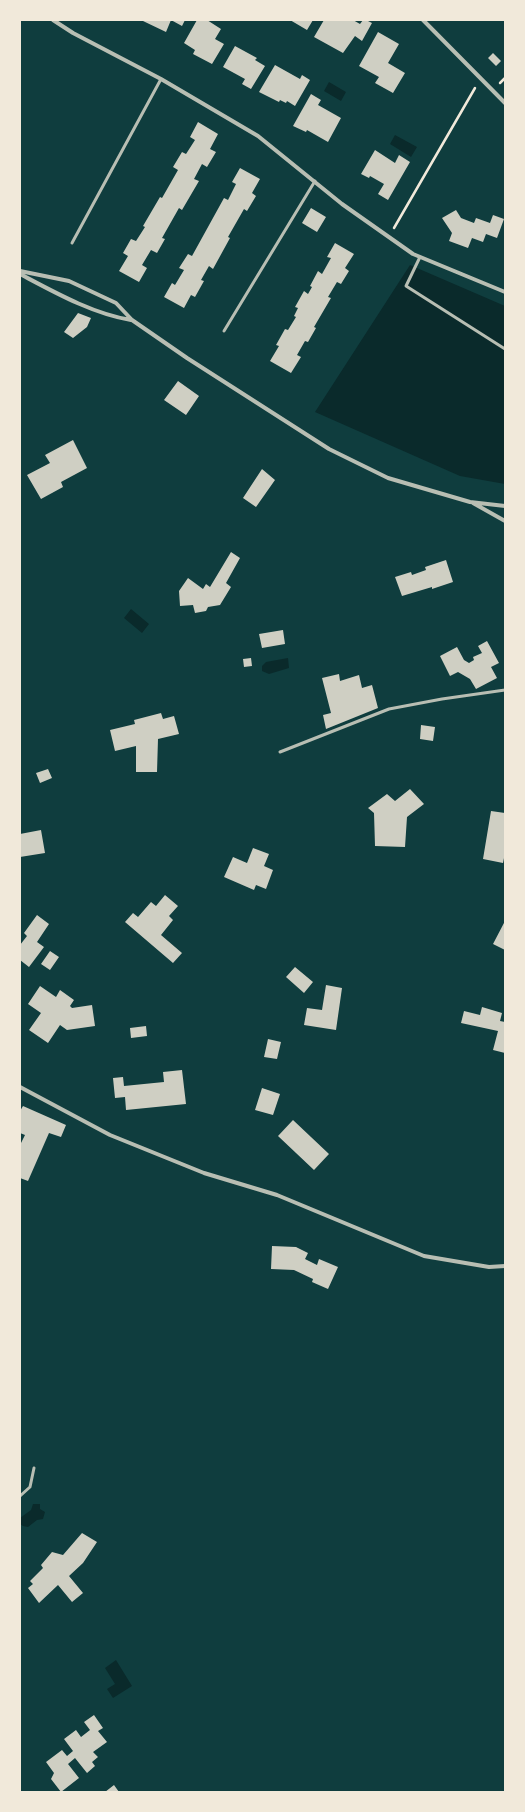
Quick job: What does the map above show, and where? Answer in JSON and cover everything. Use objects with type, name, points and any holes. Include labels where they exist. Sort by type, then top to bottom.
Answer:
[{"type":"street","points":[[53,20],[73,33],[161,78],[258,136],[342,204],[413,254],[505,292]]},
{"type":"street","points":[[423,20],[505,103]]},
{"type":"street","points":[[20,272],[51,290],[115,317],[132,320]]},
{"type":"street","points":[[20,272],[69,281],[116,303],[132,320],[187,358],[328,450],[388,478],[470,502],[505,506]]},
{"type":"street","points":[[470,502],[505,521]]},
{"type":"street","points":[[20,1087],[110,1135],[204,1174],[277,1196],[424,1256],[489,1267],[505,1266]]},
{"type":"lane","points":[[72,243],[161,78]]},
{"type":"lane","points":[[224,331],[315,181]]},
{"type":"lane","points":[[420,257],[406,286],[505,349]]},
{"type":"lane","points":[[280,752],[389,709],[442,699],[505,690]]},
{"type":"lane","points":[[20,1496],[30,1487],[34,1468]]},
{"type":"path","points":[[389,236],[481,77]]},
{"type":"path","points":[[500,83],[505,78]]},
{"type":"water","points":[[329,82],[346,92],[341,101],[324,91]]},
{"type":"water","points":[[395,135],[417,147],[411,157],[390,144]]},
{"type":"water","points":[[410,265],[505,306],[505,484],[460,476],[315,412]]},
{"type":"water","points":[[131,609],[149,624],[142,633],[124,618]]},
{"type":"water","points":[[288,658],[289,668],[269,674],[262,671],[262,666],[266,662]]},
{"type":"water","points":[[33,1504],[40,1504],[40,1509],[45,1512],[43,1519],[37,1520],[28,1527],[23,1526],[20,1524],[20,1518],[31,1510]]},
{"type":"water","points":[[116,1660],[132,1686],[113,1698],[107,1689],[115,1684],[105,1668]]},
{"type":"building","points":[[171,20],[166,32],[143,21]]},
{"type":"building","points":[[171,20],[185,20],[182,26]]},
{"type":"building","points":[[197,20],[207,20],[221,29],[215,39],[224,44],[212,64],[193,54],[195,50],[184,43]]},
{"type":"building","points":[[290,20],[313,20],[307,30]]},
{"type":"building","points":[[324,20],[353,20],[360,24],[363,20],[366,20],[372,23],[362,41],[355,36],[343,53],[314,37]]},
{"type":"building","points":[[378,32],[399,44],[388,63],[405,73],[393,93],[375,83],[379,77],[359,66]]},
{"type":"building","points":[[235,46],[257,58],[255,60],[265,66],[251,89],[242,84],[245,79],[223,67]]},
{"type":"building","points":[[493,53],[501,61],[496,66],[488,58]]},
{"type":"building","points":[[275,65],[300,79],[302,75],[310,80],[295,106],[287,101],[286,103],[280,100],[279,102],[259,92]]},
{"type":"building","points":[[311,94],[321,100],[318,105],[341,118],[328,142],[307,130],[306,132],[293,126]]},
{"type":"building","points":[[198,122],[218,134],[210,149],[216,152],[207,167],[202,164],[194,179],[199,181],[182,210],[179,208],[162,238],[165,239],[157,253],[151,250],[142,265],[147,268],[139,282],[119,271],[128,256],[123,253],[131,239],[136,241],[160,197],[162,198],[178,170],[173,167],[182,152],[186,154],[195,140],[190,137]]},
{"type":"building","points":[[375,150],[395,163],[399,155],[410,162],[388,200],[378,194],[384,184],[370,176],[369,178],[361,174]]},
{"type":"building","points":[[240,168],[260,179],[252,193],[256,196],[247,211],[244,209],[228,237],[230,238],[213,269],[209,266],[201,280],[204,281],[195,297],[191,295],[184,308],[164,297],[172,283],[175,285],[184,270],[179,268],[188,254],[192,256],[224,198],[228,200],[236,184],[232,182]]},
{"type":"building","points":[[311,208],[326,217],[317,232],[302,223]]},
{"type":"building","points":[[456,210],[461,218],[474,223],[476,218],[490,223],[493,215],[504,219],[497,238],[486,234],[483,242],[472,238],[468,248],[449,241],[452,233],[442,218]]},
{"type":"building","points":[[335,243],[354,254],[345,268],[349,271],[341,284],[337,282],[328,297],[331,298],[314,327],[316,328],[308,342],[305,341],[297,355],[301,357],[291,373],[270,361],[279,346],[276,345],[285,329],[288,330],[296,317],[294,316],[298,308],[295,307],[304,291],[308,294],[312,287],[310,286],[318,271],[322,274],[331,258],[327,257]]},
{"type":"building","points":[[78,313],[91,318],[87,327],[73,338],[64,332]]},
{"type":"building","points":[[178,381],[199,396],[186,415],[164,400]]},
{"type":"building","points":[[73,440],[87,468],[61,482],[63,487],[41,499],[27,475],[50,463],[45,455]]},
{"type":"building","points":[[262,469],[275,480],[256,507],[243,498]]},
{"type":"building","points":[[231,552],[240,558],[226,583],[231,587],[220,605],[208,607],[206,611],[195,613],[193,605],[180,606],[179,591],[188,578],[203,589],[206,584],[210,587]]},
{"type":"building","points":[[446,560],[453,582],[402,596],[395,577],[411,572],[412,575],[426,570],[425,567]]},
{"type":"building","points":[[283,630],[285,644],[262,648],[259,634]]},
{"type":"building","points":[[487,641],[499,663],[491,667],[497,678],[476,689],[470,679],[458,672],[450,676],[440,656],[457,647],[464,660],[469,663],[474,660],[473,657],[482,653],[478,646]]},
{"type":"building","points":[[251,658],[252,666],[244,667],[243,659]]},
{"type":"building","points":[[339,674],[340,681],[359,675],[362,688],[372,685],[378,708],[326,729],[323,715],[331,713],[322,678]]},
{"type":"building","points":[[161,713],[163,719],[174,716],[179,734],[158,739],[157,772],[136,772],[136,746],[115,751],[110,730],[135,724],[134,720]]},
{"type":"building","points":[[421,725],[435,727],[433,741],[420,739]]},
{"type":"building","points":[[48,769],[52,778],[40,783],[36,773]]},
{"type":"building","points":[[410,789],[424,804],[407,817],[405,847],[375,846],[374,813],[368,808],[387,794],[395,801]]},
{"type":"building","points":[[491,811],[505,813],[505,853],[503,863],[483,859]]},
{"type":"building","points":[[41,830],[45,853],[20,857],[20,834]]},
{"type":"building","points":[[253,848],[269,854],[264,866],[273,870],[266,889],[256,885],[254,890],[224,877],[233,857],[247,863]]},
{"type":"building","points":[[165,895],[178,906],[169,916],[173,920],[161,935],[182,953],[173,963],[125,922],[133,913],[138,917],[151,902],[156,906]]},
{"type":"building","points":[[37,915],[49,924],[37,942],[44,947],[29,967],[20,960],[20,945],[27,936],[24,933]]},
{"type":"building","points":[[505,921],[505,950],[493,944]]},
{"type":"building","points":[[50,951],[59,957],[50,970],[41,964]]},
{"type":"building","points":[[295,967],[313,982],[304,993],[286,977]]},
{"type":"building","points":[[326,985],[342,988],[336,1030],[304,1025],[307,1008],[322,1010]]},
{"type":"building","points":[[40,986],[56,997],[60,990],[74,1000],[70,1006],[72,1008],[92,1005],[95,1026],[67,1030],[60,1025],[48,1043],[29,1030],[41,1013],[28,1004]]},
{"type":"building","points":[[482,1007],[502,1013],[500,1021],[505,1022],[505,1053],[493,1050],[498,1031],[461,1023],[464,1011],[480,1015]]},
{"type":"building","points":[[146,1026],[147,1036],[131,1038],[130,1028]]},
{"type":"building","points":[[268,1039],[281,1042],[277,1059],[264,1057]]},
{"type":"building","points":[[182,1070],[186,1104],[126,1110],[125,1097],[115,1098],[113,1078],[123,1077],[124,1086],[164,1082],[163,1072]]},
{"type":"building","points":[[262,1088],[280,1094],[273,1115],[255,1110]]},
{"type":"building","points":[[23,1106],[66,1125],[61,1137],[49,1133],[28,1181],[20,1178],[20,1145],[25,1135],[20,1133],[20,1111]]},
{"type":"building","points":[[293,1120],[329,1154],[314,1170],[278,1136]]},
{"type":"building","points":[[272,1246],[296,1247],[308,1253],[305,1259],[317,1265],[319,1259],[338,1267],[328,1289],[312,1282],[313,1279],[294,1270],[271,1269]]},
{"type":"building","points":[[82,1533],[97,1542],[83,1563],[69,1576],[83,1593],[72,1602],[58,1585],[39,1603],[28,1588],[33,1584],[30,1581],[43,1568],[41,1565],[52,1552],[63,1555]]},
{"type":"building","points":[[94,1715],[103,1728],[98,1731],[107,1742],[93,1752],[98,1757],[92,1762],[95,1766],[87,1773],[75,1758],[68,1764],[79,1778],[61,1792],[51,1779],[54,1773],[46,1762],[62,1750],[67,1756],[73,1751],[64,1739],[76,1730],[81,1737],[90,1730],[84,1722]]},
{"type":"building","points":[[114,1785],[119,1792],[105,1792]]}]
